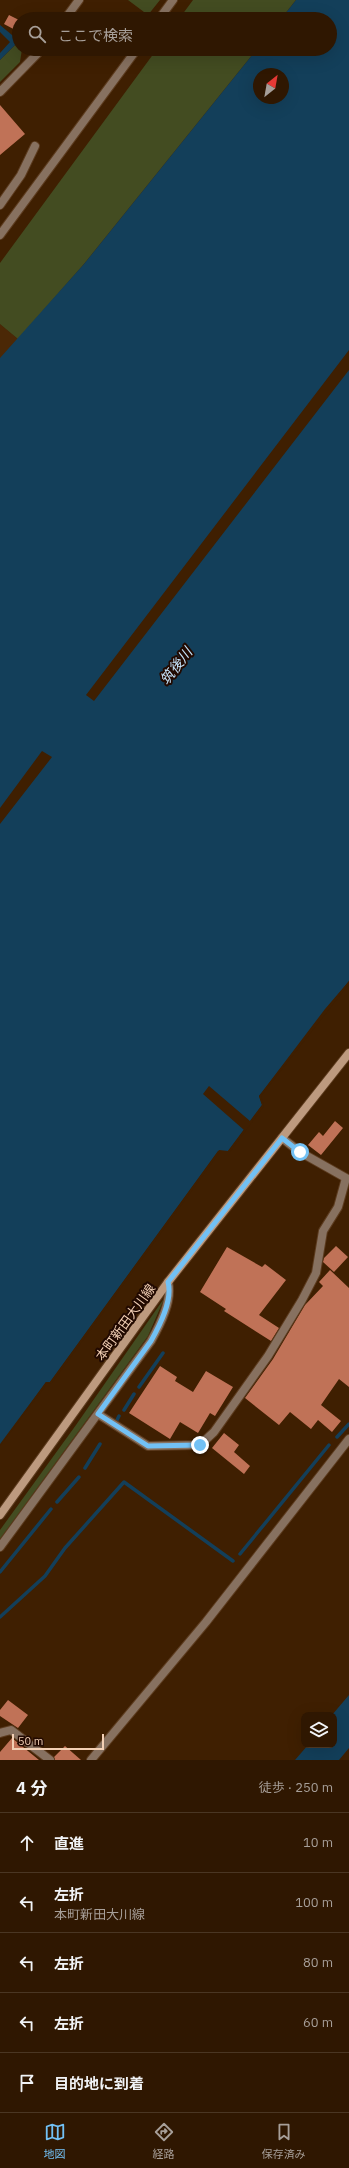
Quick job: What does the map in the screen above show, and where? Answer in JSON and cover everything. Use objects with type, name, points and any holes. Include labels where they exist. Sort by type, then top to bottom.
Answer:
[{"type":"main road","name":"本町新田大川線","points":[[0,1515],[168,1282],[349,1052]]},
{"type":"street","points":[[70,12],[79,0]]},
{"type":"street","points":[[164,12],[173,0]]},
{"type":"street","points":[[0,92],[35,56]]},
{"type":"street","points":[[0,235],[132,56]]},
{"type":"street","points":[[0,205],[21,175],[35,146]]},
{"type":"street","points":[[98,1414],[148,1446],[200,1445],[214,1432],[268,1356],[316,1273],[323,1231],[338,1207],[346,1178],[300,1152],[282,1138]]},
{"type":"street","points":[[0,1547],[98,1414],[158,1328],[170,1291],[168,1282]]},
{"type":"street","points":[[91,1760],[206,1622],[349,1439]]},
{"type":"street","points":[[0,1733],[11,1730],[50,1760]]},
{"type":"shaded area","points":[[0,324],[18,339],[0,397]]},
{"type":"green space","points":[[128,0],[160,0],[150,12],[144,12]]},
{"type":"green space","points":[[193,0],[296,0],[287,12],[184,12]]},
{"type":"green space","points":[[12,48],[12,56],[21,56],[20,62],[0,82],[0,60]]},
{"type":"green space","points":[[152,56],[251,56],[84,264],[18,339],[0,324],[0,263]]},
{"type":"green space","points":[[165,1297],[148,1336],[0,1539],[0,1530],[76,1425]]},
{"type":"water","name":"筑後川","points":[[296,0],[349,0],[349,981],[259,1096],[262,1105],[228,1151],[218,1151],[50,1382],[46,1382],[0,1444],[0,358],[84,264],[251,56],[337,56],[337,12],[287,12]]},
{"type":"water","points":[[0,25],[12,35],[12,48],[0,60],[0,53],[10,42],[0,32]]},
{"type":"water","points":[[349,1695],[349,1748],[339,1760],[295,1760],[305,1748],[337,1748],[337,1712],[335,1712]]},
{"type":"pier","points":[[349,350],[349,370],[94,701],[86,695]]},
{"type":"pier","points":[[42,751],[52,757],[0,824],[0,808]]},
{"type":"pier","points":[[349,981],[349,984],[261,1096],[264,1106],[230,1152],[220,1152],[52,1383],[47,1384],[0,1446],[46,1382],[50,1382],[219,1150],[228,1151],[244,1130],[203,1094],[209,1086],[250,1121],[262,1105],[259,1096],[325,1009]]},
{"type":"building","points":[[9,15],[12,16],[12,28],[4,24]]},
{"type":"building","points":[[0,105],[25,134],[0,155]]},
{"type":"building","points":[[335,1121],[343,1128],[321,1155],[308,1145],[319,1132],[323,1136]]},
{"type":"building","points":[[336,1246],[348,1257],[334,1272],[323,1262],[324,1258]]},
{"type":"building","points":[[227,1247],[262,1267],[265,1264],[286,1280],[259,1315],[279,1328],[271,1341],[224,1311],[226,1309],[200,1292]]},
{"type":"building","points":[[330,1270],[349,1288],[349,1387],[339,1379],[321,1405],[341,1421],[332,1432],[318,1420],[311,1429],[290,1412],[279,1425],[245,1398],[273,1359],[305,1305],[323,1286],[319,1282]]},
{"type":"building","points":[[160,1366],[177,1377],[175,1381],[193,1392],[206,1371],[233,1387],[215,1416],[210,1413],[198,1433],[180,1422],[170,1439],[129,1413]]},
{"type":"building","points":[[224,1433],[239,1445],[234,1452],[250,1466],[244,1474],[212,1448]]},
{"type":"building","points":[[8,1700],[28,1715],[18,1728],[0,1716],[0,1710]]},
{"type":"building","points":[[12,1738],[39,1760],[0,1760],[0,1752]]},
{"type":"building","points":[[65,1746],[81,1760],[55,1760],[54,1757]]},
{"type":"waterway","points":[[139,1387],[163,1353]]},
{"type":"waterway","points":[[124,1410],[134,1394]]},
{"type":"waterway","points":[[117,1420],[119,1416]]},
{"type":"waterway","points":[[337,1437],[349,1424]]},
{"type":"waterway","points":[[85,1468],[100,1444]]},
{"type":"waterway","points":[[240,1554],[329,1445]]},
{"type":"waterway","points":[[57,1502],[79,1477]]},
{"type":"waterway","points":[[0,1617],[45,1576],[65,1548],[124,1482],[233,1561]]},
{"type":"waterway","points":[[0,1572],[51,1509]]},
{"type":"route","points":[[200,1445],[148,1446],[98,1414],[151,1341],[158,1328],[170,1291],[168,1282],[207,1230],[282,1138],[300,1152]]}]
